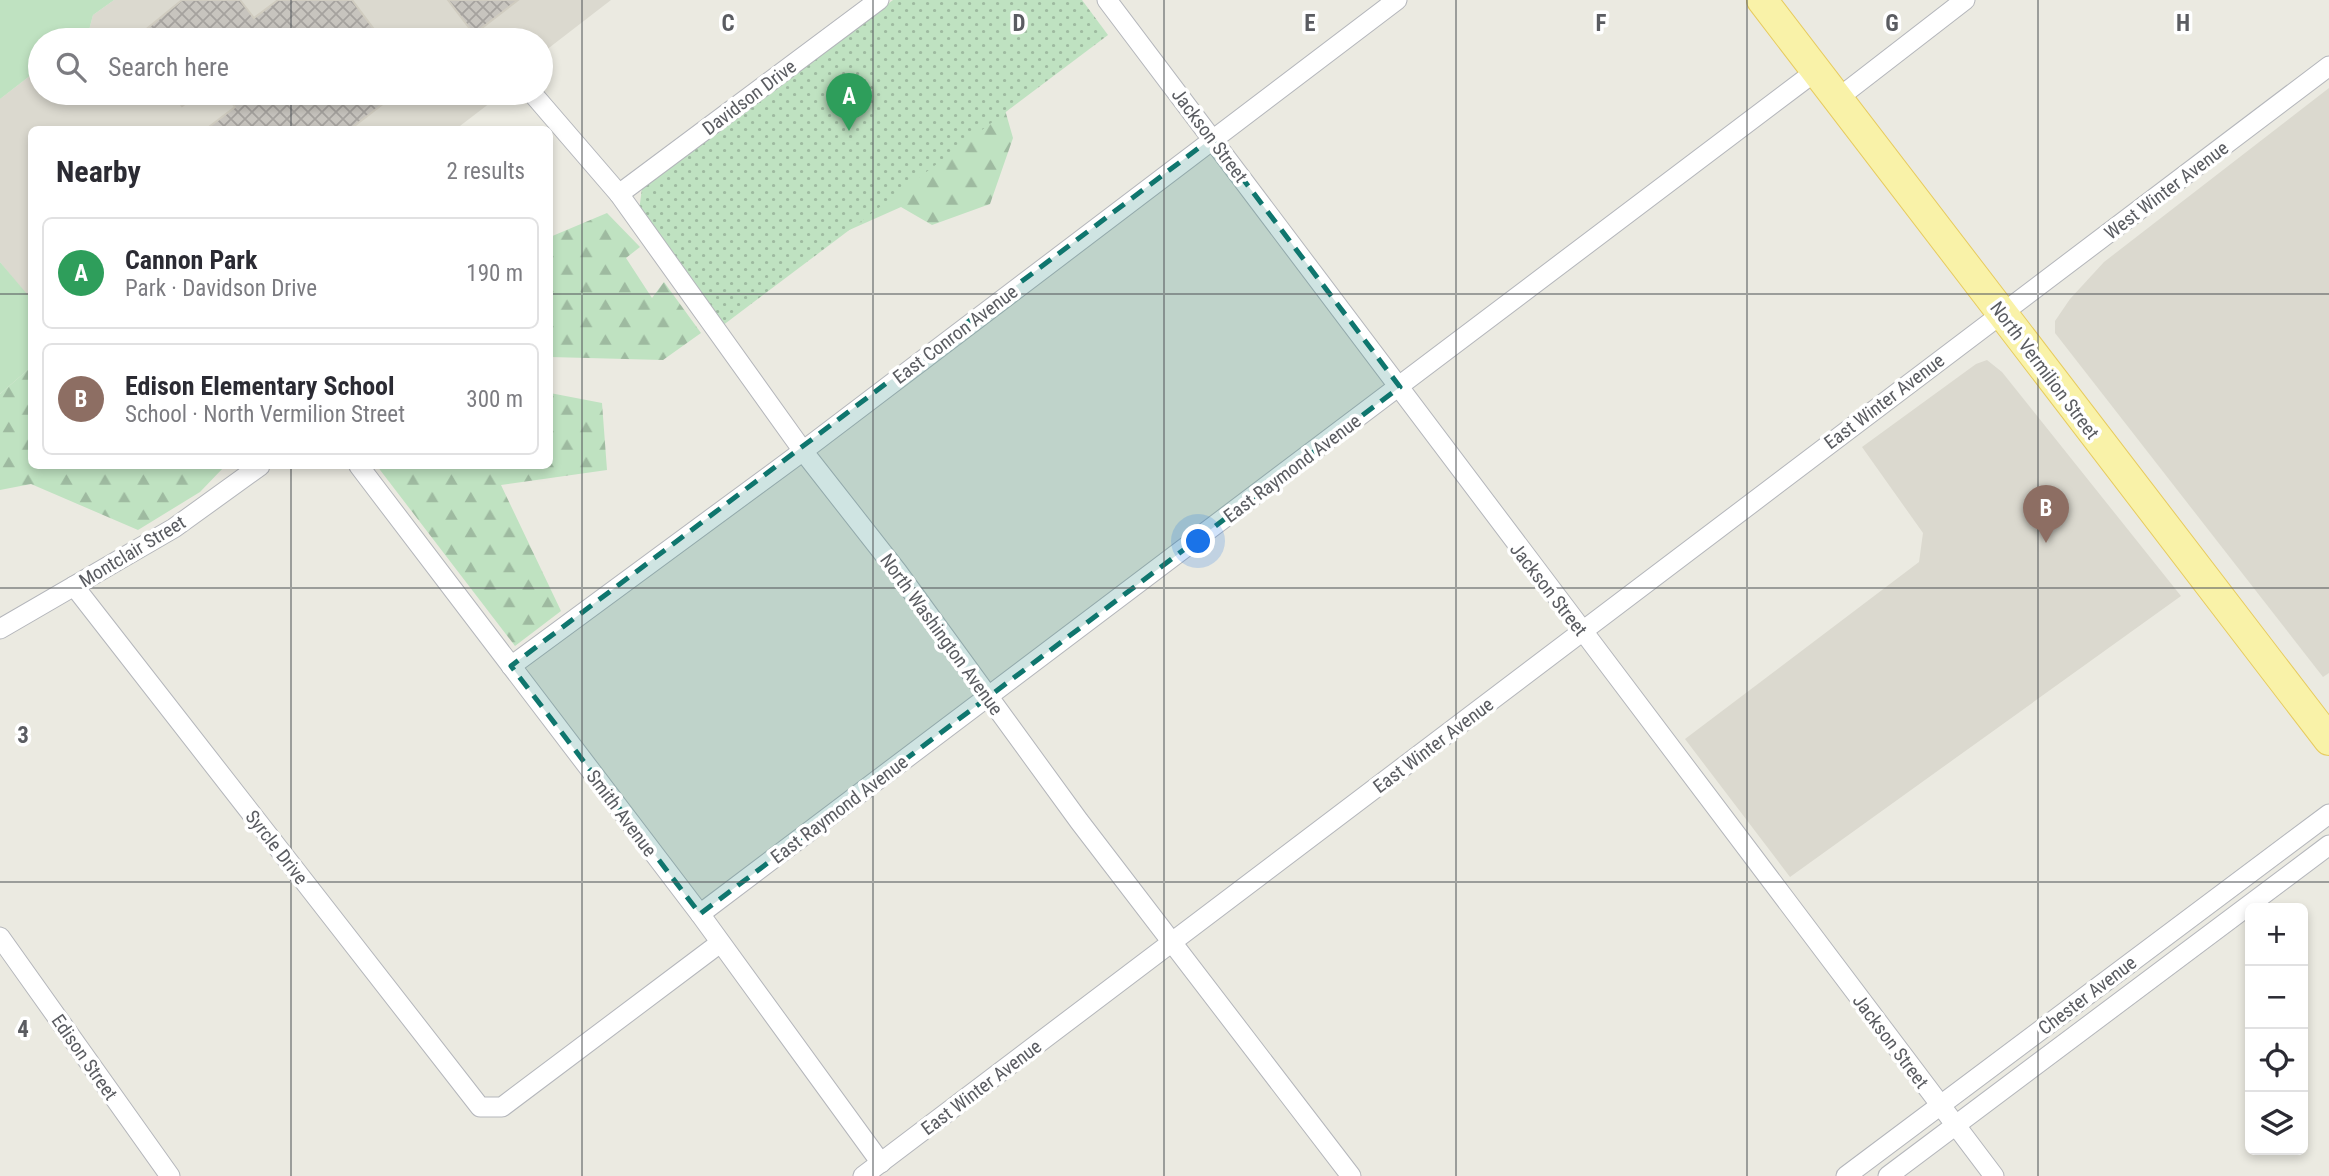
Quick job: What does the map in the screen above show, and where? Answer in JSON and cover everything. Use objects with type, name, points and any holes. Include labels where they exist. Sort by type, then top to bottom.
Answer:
[{"type":"main road","name":"North Vermilion Street","points":[[1762,0],[2329,740]]},
{"type":"street","name":"Davidson Drive","points":[[619,194],[879,0]]},
{"type":"street","name":"Jackson Street","points":[[1107,0],[1994,1176]]},
{"type":"street","name":"East Conron Avenue","points":[[512,666],[803,451],[1397,0]]},
{"type":"street","points":[[1837,99],[1965,0]]},
{"type":"street","name":"West Winter Avenue","points":[[2001,313],[2329,66]]},
{"type":"street","name":"East Raymond Avenue","points":[[700,914],[1816,71]]},
{"type":"street","name":"North Washington Avenue","points":[[542,105],[619,194],[803,451],[897,571],[987,696],[1351,1176]]},
{"type":"street","name":"East Winter Avenue","points":[[863,1176],[2001,313]]},
{"type":"street","name":"Montclair Street","points":[[0,629],[174,528],[256,469]]},
{"type":"street","name":"Smith Avenue","points":[[361,469],[700,914],[881,1163]]},
{"type":"street","name":"Syrcle Drive","points":[[74,586],[480,1107],[502,1107],[720,943]]},
{"type":"street","name":"Chester Avenue","points":[[1846,1176],[2329,814]]},
{"type":"street","name":"Chester Avenue","points":[[1888,1176],[2329,845]]},
{"type":"street","points":[[2193,916],[2208,936]]},
{"type":"street","name":"Edison Street","points":[[0,937],[170,1176]]},
{"type":"highlighted area","points":[[1212,138],[1400,387],[700,914],[511,666]]},
{"type":"shaded area","points":[[114,0],[611,0],[553,45],[553,28],[90,28],[93,15]]},
{"type":"shaded area","points":[[28,77],[28,105],[487,105],[460,126],[28,126],[28,296],[0,262],[0,99]]},
{"type":"shaded area","points":[[2329,88],[2329,673],[2323,677],[2055,333],[2055,321],[2070,299],[2104,262]]},
{"type":"shaded area","points":[[1987,360],[2002,372],[2181,596],[1790,877],[1685,739],[1919,562],[1923,533],[1862,447],[1976,364]]},
{"type":"green space","points":[[0,0],[114,0],[93,15],[90,28],[28,28],[28,77],[0,99]]},
{"type":"green space","points":[[893,0],[1082,0],[1108,35],[722,326],[639,211],[642,188]]},
{"type":"green space","points":[[982,29],[1013,138],[990,204],[932,225],[901,207],[847,231]]},
{"type":"green space","points":[[607,213],[640,247],[626,258],[652,298],[664,282],[701,333],[663,360],[553,357],[553,236]]},
{"type":"green space","points":[[0,262],[28,295],[28,370],[0,394]]},
{"type":"green space","points":[[28,370],[28,469],[222,469],[200,492],[138,530],[31,484],[0,490],[0,394]]},
{"type":"green space","points":[[553,394],[602,403],[607,470],[501,485],[561,611],[515,646],[379,469],[553,469]]},
{"type":"building","points":[[182,0],[240,0],[254,18],[278,0],[352,0],[373,28],[148,28]]},
{"type":"building","points":[[448,0],[518,0],[482,28],[469,28]]},
{"type":"building","points":[[233,105],[381,105],[354,126],[210,126],[235,107]]},
{"type":"place","name":"Cannon Park","points":[[849,131]]},
{"type":"place","name":"Edison Elementary School","points":[[2046,543]]}]
